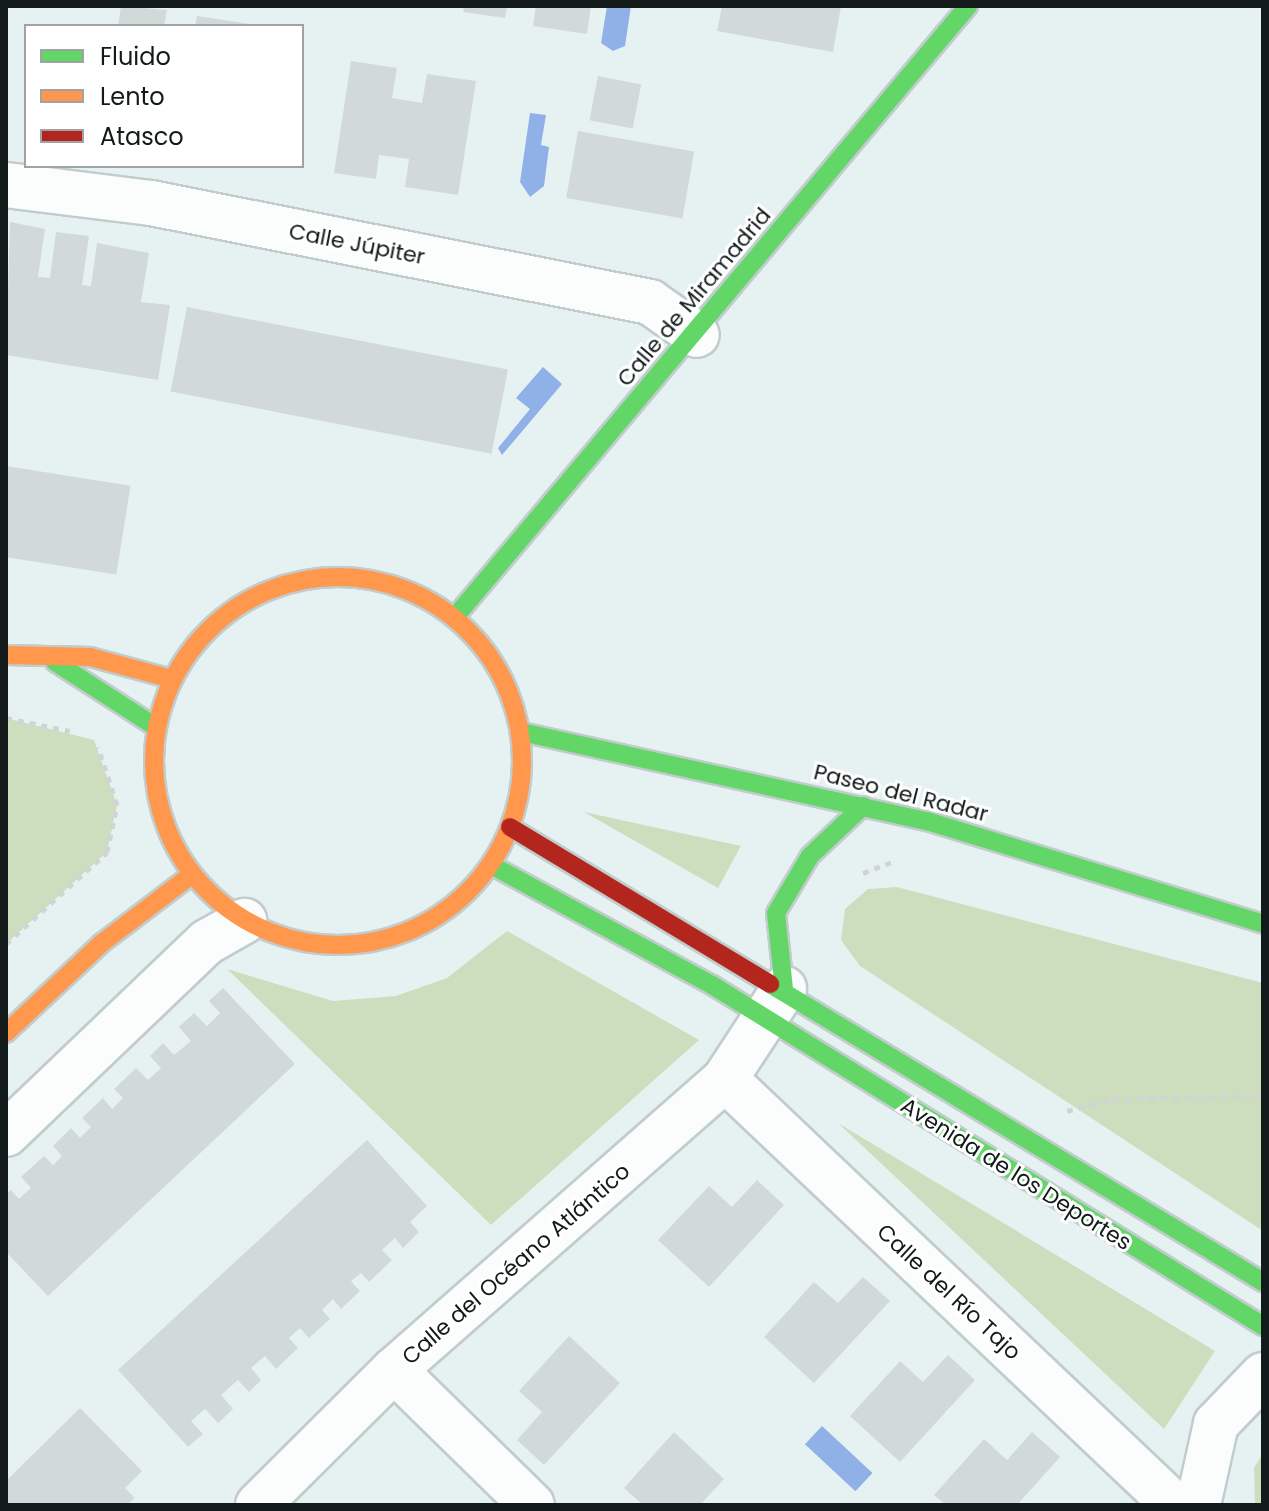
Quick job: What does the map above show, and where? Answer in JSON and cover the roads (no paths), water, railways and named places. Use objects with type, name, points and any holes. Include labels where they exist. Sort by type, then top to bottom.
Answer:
[{"type":"street","name":"Calle de Miramadrid","points":[[455,617],[697,335],[968,6]]},
{"type":"street","name":"Calle Júpiter","points":[[6,185],[151,203],[650,302],[697,335]]},
{"type":"street","points":[[363,577],[417,593],[455,617],[497,665],[521,732],[523,776],[510,827],[491,865],[453,906],[391,937],[350,947],[295,942],[244,921],[190,876],[168,834],[154,781],[156,727],[172,679],[205,632],[240,606],[305,579],[363,577]]},
{"type":"street","points":[[6,655],[55,662],[90,657],[172,679]]},
{"type":"street","points":[[55,662],[156,727]]},
{"type":"street","name":"Paseo del Radar","points":[[521,732],[927,821],[1263,924]]},
{"type":"street","points":[[777,1004],[776,913],[810,856],[863,806]]},
{"type":"street","name":"Avenida de los Deportes","points":[[510,827],[1263,1326]]},
{"type":"street","name":"Avenida de los Deportes","points":[[491,865],[777,1004],[1040,1141],[1263,1282]]},
{"type":"street","points":[[6,1033],[102,943],[190,876]]},
{"type":"street","points":[[6,1134],[207,942],[244,921]]},
{"type":"street","name":"Calle del Océano Atlántico","points":[[258,1505],[394,1370],[725,1079],[777,1004]]},
{"type":"street","name":"Calle del Río Tajo","points":[[725,1079],[1174,1505]]},
{"type":"street","points":[[394,1370],[532,1505]]},
{"type":"street","points":[[1198,1505],[1216,1424],[1263,1375]]},
{"type":"water","points":[[607,6],[631,6],[625,46],[613,51],[601,43]]},
{"type":"water","points":[[530,113],[546,115],[541,145],[549,147],[544,186],[530,197],[520,182]]},
{"type":"water","points":[[543,367],[562,384],[502,455],[498,448],[530,409],[516,398]]},
{"type":"water","points":[[822,1426],[872,1473],[855,1491],[805,1444]]}]
